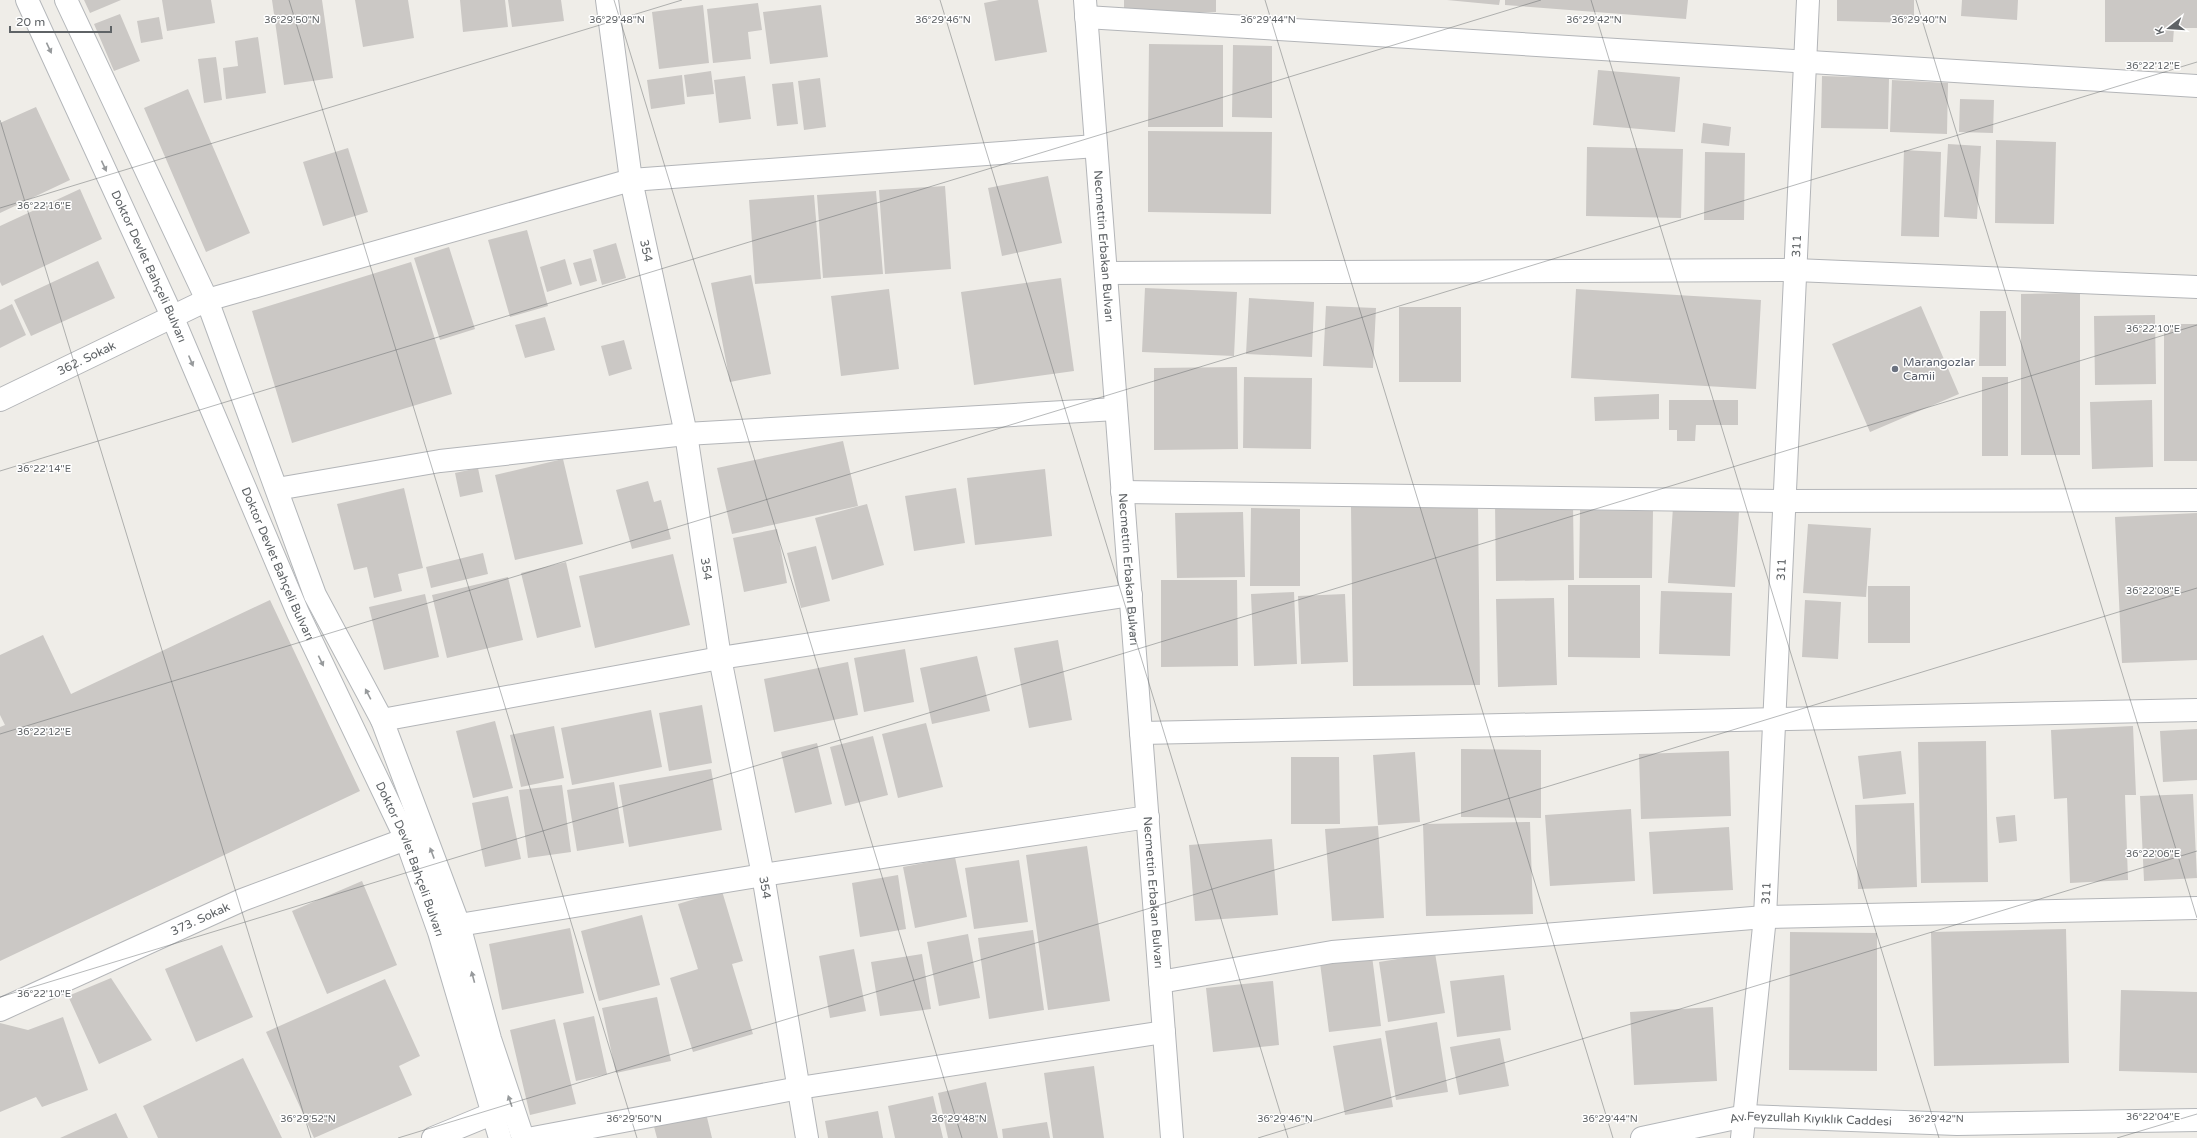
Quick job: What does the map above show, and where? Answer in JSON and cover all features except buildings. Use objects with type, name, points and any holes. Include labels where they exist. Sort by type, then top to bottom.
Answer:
[{"type":"street","name":"Doktor Devlet Bahçeli Bulvarı","points":[[27,0],[172,316],[298,613],[406,839],[439,932],[494,1113],[500,1138]]},
{"type":"street","name":"Doktor Devlet Bahçeli Bulvarı","points":[[66,0],[206,300],[277,489],[314,595],[382,720],[458,924],[490,1040],[523,1138]]},
{"type":"street","name":"354","points":[[607,0],[631,180],[686,434],[720,658],[763,875],[807,1138]]},
{"type":"street","name":"311","points":[[1742,1138],[1765,917],[1808,0]]},
{"type":"street","points":[[1086,9],[1805,61],[2197,86]]},
{"type":"street","name":"Necmettin Erbakan Bulvarı","points":[[1086,9],[1172,1138]]},
{"type":"street","name":"362. Sokak","points":[[0,400],[206,300],[631,180],[1096,146]]},
{"type":"street","points":[[1106,273],[1795,270],[2197,287]]},
{"type":"street","points":[[277,489],[440,461],[686,434],[1116,409]]},
{"type":"street","points":[[1122,492],[1784,501],[2197,500]]},
{"type":"street","points":[[382,720],[720,658],[1131,595]]},
{"type":"street","points":[[1141,733],[1774,718],[2197,710]]},
{"type":"street","points":[[439,932],[458,924],[763,875],[1148,817]]},
{"type":"street","name":"373. Sokak","points":[[0,1010],[242,900],[406,839]]},
{"type":"street","points":[[1160,982],[1332,952],[1765,917],[2197,908]]},
{"type":"street","points":[[533,1138],[798,1088],[1164,1032]]},
{"type":"street","points":[[432,1138],[494,1113]]},
{"type":"street","name":"Av.Feyzullah Kıyıklık Caddesi","points":[[1642,1138],[1745,1116],[1957,1124],[2197,1120]]},
{"type":"place","name":"Marangozlar Camii","points":[[1895,369]]}]
